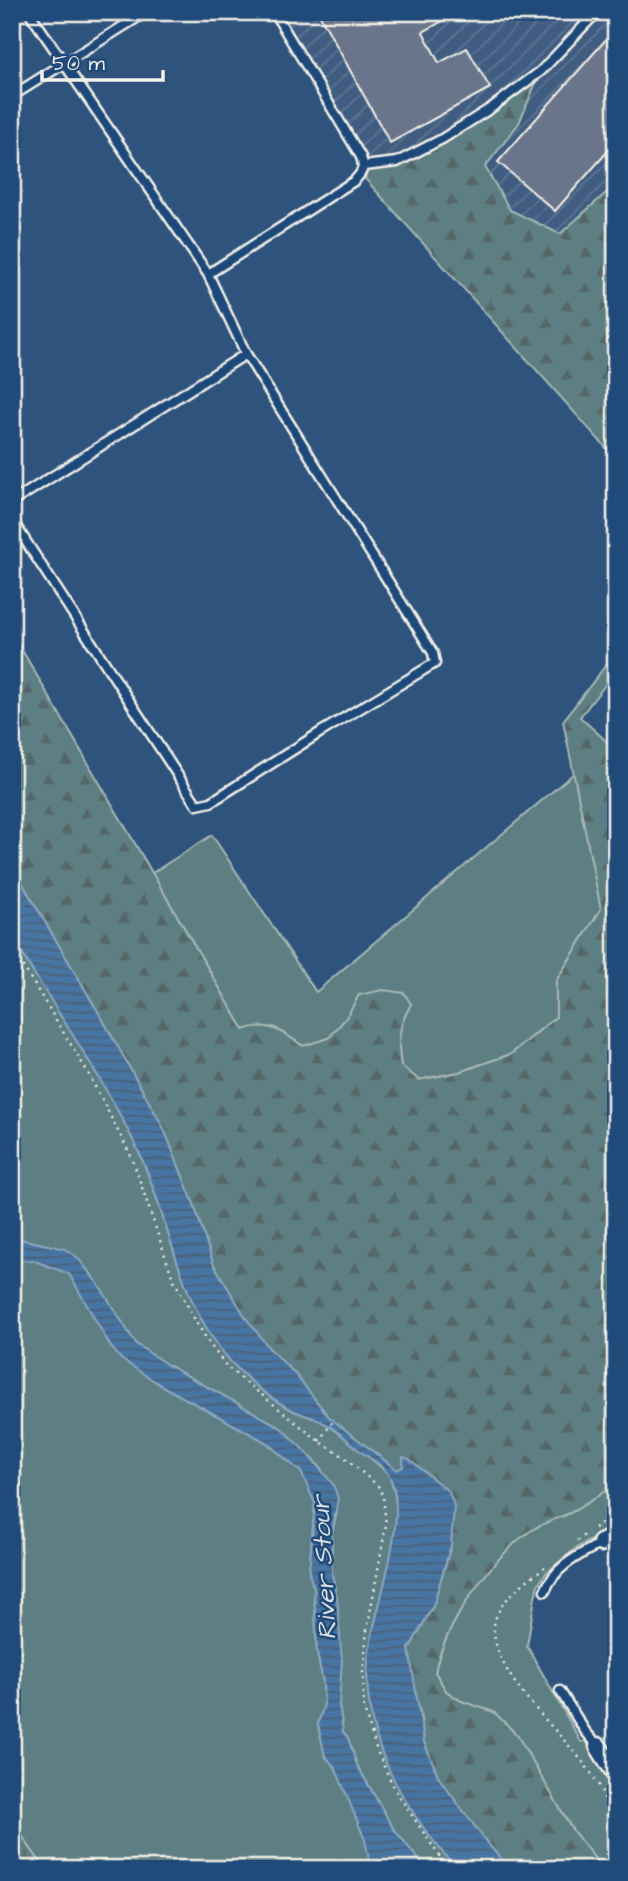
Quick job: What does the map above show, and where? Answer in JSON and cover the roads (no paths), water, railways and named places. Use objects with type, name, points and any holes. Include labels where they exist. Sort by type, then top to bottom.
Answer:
[{"type":"street","points":[[598,1746],[614,1767]]},
{"type":"lane","points":[[12,520],[197,804],[211,802],[435,663],[433,653],[246,354],[208,274],[29,12]]},
{"type":"lane","points":[[12,96],[146,12]]},
{"type":"lane","points":[[208,274],[354,181],[364,166],[274,12]]},
{"type":"lane","points":[[364,166],[397,162],[442,139],[491,108],[541,71],[597,12]]},
{"type":"lane","points":[[12,502],[246,354]]},
{"type":"lane","points":[[545,1591],[549,1581],[573,1558],[609,1539]]},
{"type":"lane","points":[[560,1691],[585,1731],[598,1746]]},
{"type":"water","points":[[12,866],[163,1127],[193,1202],[213,1263],[246,1318],[329,1417],[397,1470],[403,1467],[403,1457],[409,1459],[449,1492],[454,1506],[451,1545],[433,1606],[409,1649],[424,1742],[439,1778],[487,1843],[510,1869],[457,1869],[420,1823],[404,1798],[379,1746],[368,1689],[368,1659],[394,1537],[394,1491],[388,1474],[329,1426],[292,1410],[260,1389],[232,1363],[213,1339],[186,1285],[135,1144],[85,1054],[13,936],[10,912]]},
{"type":"water","name":"River Stour","points":[[12,1237],[65,1249],[78,1258],[101,1288],[136,1344],[169,1366],[280,1427],[333,1484],[338,1498],[332,1533],[332,1574],[337,1598],[342,1661],[339,1705],[343,1732],[348,1738],[357,1765],[393,1828],[426,1869],[371,1869],[365,1840],[335,1767],[325,1756],[318,1724],[324,1705],[323,1681],[317,1653],[314,1588],[309,1573],[315,1503],[301,1472],[266,1442],[162,1386],[121,1359],[111,1347],[69,1274],[35,1261],[12,1259]]}]
